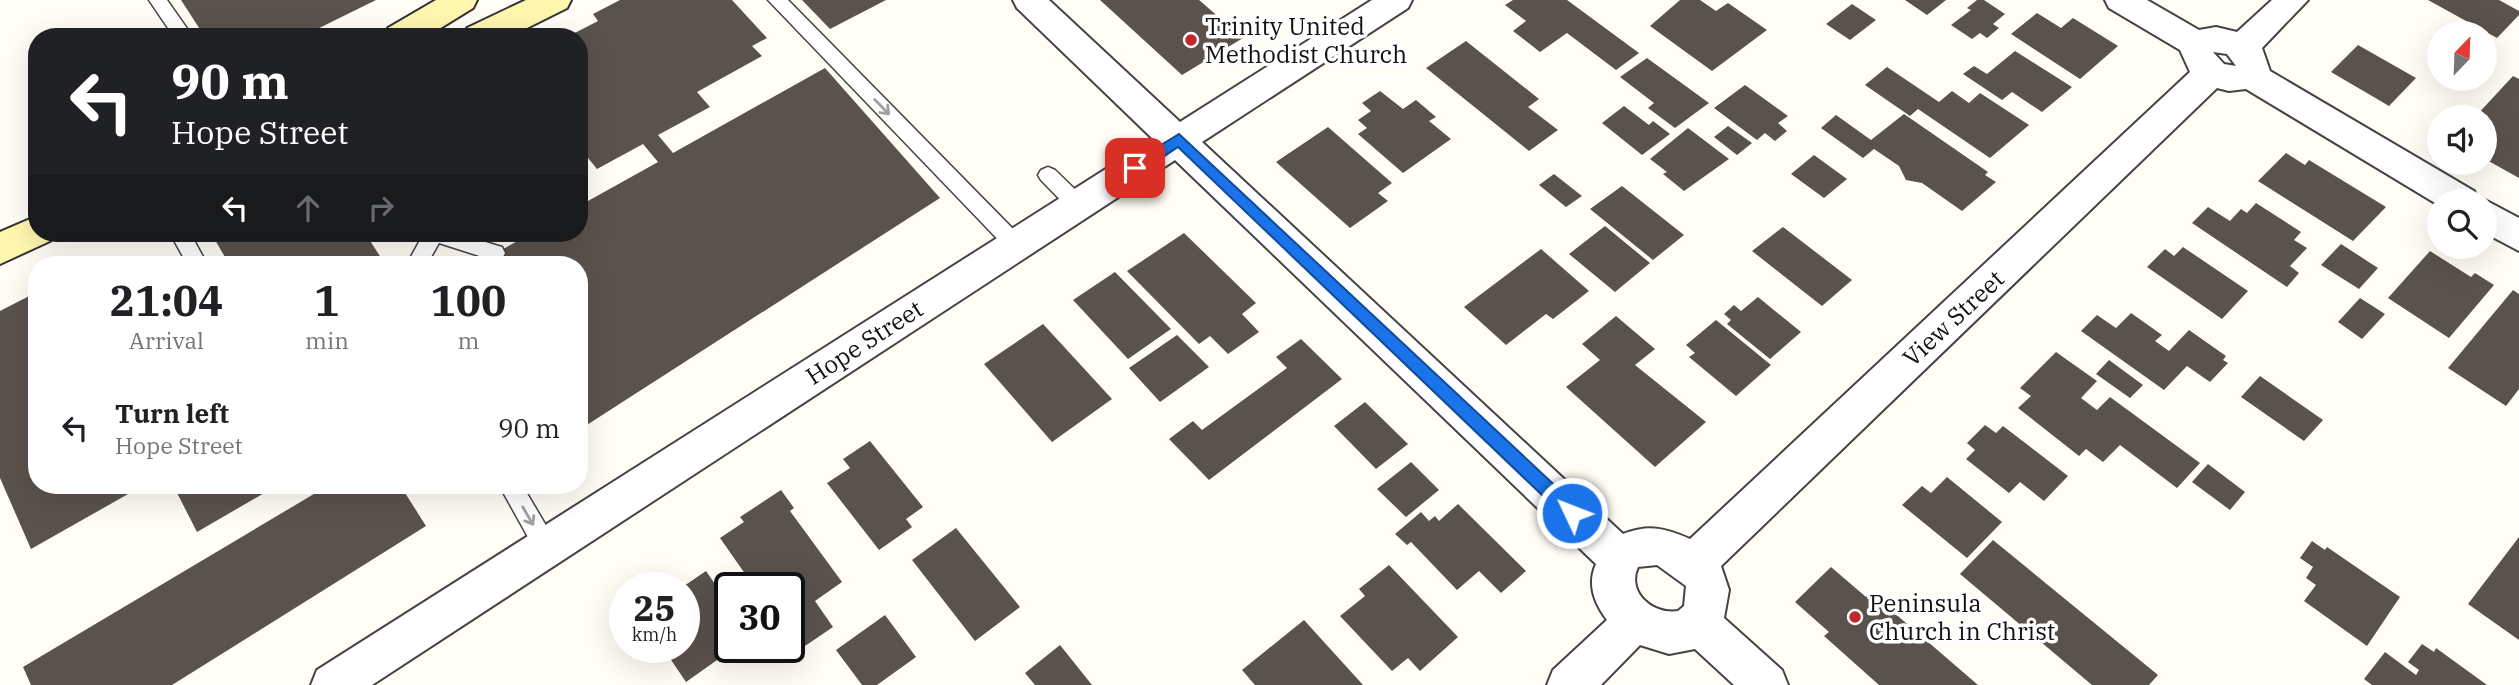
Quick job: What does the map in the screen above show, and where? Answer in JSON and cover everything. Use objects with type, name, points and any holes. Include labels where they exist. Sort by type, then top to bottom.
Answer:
[{"type":"main road","points":[[415,28],[461,0]]},
{"type":"main road","points":[[497,28],[555,0]]},
{"type":"main road","points":[[0,249],[28,235]]},
{"type":"street","points":[[1029,0],[1619,558]]},
{"type":"street","points":[[2122,0],[2234,79],[2292,0]]},
{"type":"street","name":"Hope Street","points":[[333,685],[1390,1]]},
{"type":"street","name":"View Street","points":[[1693,564],[2205,59]]},
{"type":"street","points":[[2245,61],[2442,189]]},
{"type":"street","points":[[2497,222],[2519,236]]},
{"type":"street","points":[[1658,546],[1677,553],[1693,564],[1707,584],[1708,606],[1699,624],[1682,633],[1653,631],[1633,618],[1615,598],[1612,576],[1619,558],[1640,547],[1658,546]]},
{"type":"street","points":[[1569,685],[1623,634],[1633,618]]},
{"type":"street","points":[[1699,624],[1766,685]]},
{"type":"lane","points":[[158,0],[178,28]]},
{"type":"lane","points":[[778,0],[1016,244]]},
{"type":"lane","points":[[1048,175],[1078,205]]},
{"type":"lane","points":[[455,242],[495,253]]},
{"type":"lane","points":[[515,494],[546,547]]},
{"type":"building","points":[[181,0],[376,0],[319,28],[199,28]]},
{"type":"building","points":[[620,0],[732,0],[767,38],[752,46],[762,56],[697,92],[710,107],[658,135],[673,153],[825,68],[940,198],[588,424],[588,256],[490,256],[516,242],[588,242],[588,201],[658,162],[643,144],[597,169],[588,158],[588,28],[584,28],[598,21],[593,14]]},
{"type":"building","points":[[802,0],[886,0],[830,29]]},
{"type":"building","name":"Trinity United Methodist Church","points":[[1100,0],[1199,0],[1243,38],[1182,75]]},
{"type":"building","points":[[1513,0],[1567,0],[1639,53],[1616,70],[1567,33],[1540,52],[1513,31],[1526,21],[1505,5]]},
{"type":"building","points":[[1680,0],[1700,0],[1716,11],[1728,3],[1767,30],[1712,71],[1650,26]]},
{"type":"building","points":[[1905,0],[1946,0],[1927,15]]},
{"type":"building","points":[[1977,0],[1984,0],[2005,14],[1993,24],[1999,28],[1987,38],[1980,33],[1972,39],[1951,25],[1971,10],[1967,8]]},
{"type":"building","points":[[2428,0],[2499,0],[2519,11],[2519,15],[2497,38],[2497,21],[2466,21]]},
{"type":"building","points":[[1852,4],[1876,20],[1850,40],[1826,24]]},
{"type":"building","points":[[2037,13],[2061,28],[2073,18],[2118,46],[2080,79],[2011,34]]},
{"type":"building","points":[[1466,41],[1539,99],[1528,107],[1558,130],[1529,151],[1426,68]]},
{"type":"building","points":[[2358,45],[2416,78],[2389,106],[2331,72]]},
{"type":"building","points":[[2015,51],[2072,87],[2042,112],[2012,92],[2002,100],[1963,74],[1974,66],[1987,74]]},
{"type":"building","points":[[1647,58],[1709,103],[1675,128],[1648,108],[1654,103],[1620,77]]},
{"type":"building","points":[[1887,67],[1939,102],[1952,91],[1969,103],[1980,93],[2029,125],[1990,158],[1918,109],[1910,116],[1865,85]]},
{"type":"building","points":[[2513,76],[2519,79],[2519,178],[2497,166],[2497,105],[2486,105]]},
{"type":"building","points":[[1745,85],[1788,116],[1778,123],[1787,131],[1775,141],[1765,133],[1757,140],[1714,108]]},
{"type":"building","points":[[1380,91],[1403,109],[1416,100],[1436,117],[1429,121],[1451,139],[1403,173],[1358,134],[1367,128],[1358,120],[1371,111],[1362,103]]},
{"type":"building","points":[[1624,106],[1649,125],[1653,121],[1670,134],[1642,155],[1602,123]]},
{"type":"building","points":[[1904,114],[1988,172],[1985,175],[1996,182],[1962,211],[1922,183],[1906,180],[1899,166],[1874,149],[1863,158],[1821,128],[1836,115],[1871,140]]},
{"type":"building","points":[[1728,126],[1752,143],[1737,155],[1714,137]]},
{"type":"building","points":[[1328,127],[1392,183],[1378,193],[1388,201],[1350,228],[1276,162]]},
{"type":"building","points":[[1688,128],[1729,159],[1684,191],[1663,174],[1667,172],[1650,159]]},
{"type":"building","points":[[2286,153],[2305,165],[2309,160],[2386,207],[2353,241],[2258,181]]},
{"type":"building","points":[[1814,155],[1847,179],[1824,198],[1791,174]]},
{"type":"building","points":[[1554,174],[1582,196],[1566,207],[1539,185]]},
{"type":"building","points":[[1622,186],[1684,235],[1653,260],[1590,209]]},
{"type":"building","points":[[2256,203],[2301,232],[2294,240],[2307,248],[2290,266],[2299,273],[2287,287],[2192,223],[2208,207],[2230,221],[2241,209],[2247,213]]},
{"type":"building","points":[[1605,226],[1650,263],[1615,292],[1569,254]]},
{"type":"building","points":[[1783,227],[1852,280],[1822,306],[1752,251]]},
{"type":"building","points":[[1184,233],[1256,303],[1242,314],[1259,332],[1228,354],[1210,336],[1199,344],[1127,271]]},
{"type":"building","points":[[216,242],[371,242],[380,256],[224,256]]},
{"type":"building","points":[[2341,244],[2378,268],[2359,289],[2321,265]]},
{"type":"building","points":[[2183,247],[2248,291],[2222,319],[2147,267],[2165,249],[2174,256]]},
{"type":"building","points":[[1541,249],[1589,291],[1553,319],[1546,314],[1506,345],[1464,307]]},
{"type":"building","points":[[2427,254],[2427,259],[2443,259],[2471,277],[2475,273],[2494,285],[2449,338],[2388,298]]},
{"type":"building","points":[[1115,272],[1171,329],[1128,359],[1073,300]]},
{"type":"building","points":[[2513,290],[2519,294],[2519,389],[2506,406],[2448,368]]},
{"type":"building","points":[[28,297],[28,494],[128,494],[31,549],[0,478],[0,311]]},
{"type":"building","points":[[1758,297],[1801,332],[1770,359],[1727,324],[1731,320],[1724,314],[1734,305],[1741,311]]},
{"type":"building","points":[[2360,298],[2385,314],[2362,339],[2338,322]]},
{"type":"building","points":[[2131,313],[2162,335],[2155,341],[2169,351],[2189,330],[2226,356],[2223,360],[2228,363],[2210,382],[2187,366],[2164,390],[2081,331],[2097,315],[2116,328]]},
{"type":"building","points":[[1616,316],[1655,349],[1635,365],[1706,422],[1655,467],[1566,387],[1600,360],[1582,344]]},
{"type":"building","points":[[1716,320],[1771,365],[1736,396],[1689,357],[1695,353],[1686,345]]},
{"type":"building","points":[[1043,324],[1112,399],[1052,442],[984,364]]},
{"type":"building","points":[[1177,335],[1209,367],[1160,402],[1129,368]]},
{"type":"building","points":[[1301,339],[1342,379],[1209,480],[1169,439],[1193,421],[1202,430],[1287,368],[1276,357]]},
{"type":"building","points":[[2056,352],[2097,381],[2081,398],[2097,410],[2110,397],[2200,463],[2177,488],[2120,445],[2103,462],[2086,449],[2079,456],[2018,408],[2031,396],[2020,388]]},
{"type":"building","points":[[2109,360],[2143,385],[2130,398],[2096,374]]},
{"type":"building","points":[[2260,376],[2323,420],[2304,441],[2241,397]]},
{"type":"building","points":[[1365,402],[1408,444],[1376,469],[1334,426]]},
{"type":"building","points":[[1985,425],[1996,433],[2003,426],[2068,476],[2044,501],[2020,482],[2009,493],[1966,459],[1975,450],[1967,443]]},
{"type":"building","points":[[870,441],[923,507],[906,519],[912,527],[879,550],[827,483],[850,468],[843,459]]},
{"type":"building","points":[[1411,462],[1439,490],[1406,517],[1377,489]]},
{"type":"building","points":[[2208,464],[2245,492],[2230,510],[2192,482]]},
{"type":"building","points":[[1947,477],[2002,522],[1967,558],[1902,505],[1922,486],[1931,493]]},
{"type":"building","points":[[781,490],[794,508],[790,511],[842,582],[815,601],[833,627],[805,646],[805,572],[744,572],[720,538],[744,522],[740,517]]},
{"type":"building","points":[[178,494],[262,494],[197,532]]},
{"type":"building","points":[[314,494],[406,494],[426,526],[172,685],[31,685],[23,667]]},
{"type":"building","points":[[1458,504],[1526,571],[1501,593],[1479,571],[1457,590],[1411,542],[1407,545],[1395,534],[1421,512],[1429,521],[1435,516],[1439,521]]},
{"type":"building","points":[[956,528],[1020,607],[975,641],[912,560]]},
{"type":"building","points":[[2519,537],[2519,640],[2468,604]]},
{"type":"building","points":[[1993,540],[2158,675],[2149,685],[2092,685],[1960,574]]},
{"type":"building","points":[[2312,541],[2325,550],[2327,547],[2400,597],[2367,646],[2304,601],[2316,585],[2306,578],[2313,567],[2300,558]]},
{"type":"building","points":[[1389,565],[1458,637],[1420,671],[1408,658],[1392,671],[1340,616],[1365,596],[1359,589]]},
{"type":"building","name":"Peninsula Church in Christ","points":[[1831,567],[1866,597],[1870,592],[1978,685],[1879,685],[1824,636],[1829,632],[1795,602]]},
{"type":"building","points":[[706,571],[714,583],[714,662],[686,682],[673,663],[700,663],[700,575]]},
{"type":"building","points":[[885,615],[916,657],[877,685],[862,685],[836,650]]},
{"type":"building","points":[[1304,620],[1363,685],[1255,685],[1242,670]]},
{"type":"building","points":[[2422,644],[2434,652],[2436,648],[2487,685],[2372,685],[2364,679],[2385,652],[2416,675],[2419,670],[2408,662]]},
{"type":"building","points":[[1060,645],[1092,685],[1035,685],[1025,673]]},
{"type":"place","name":"Trinity United Methodist Church","points":[[1191,40]]},
{"type":"place","name":"Peninsula Church in Christ","points":[[1855,617]]},
{"type":"route","points":[[1135,168],[1179,139],[1572,513]]}]
